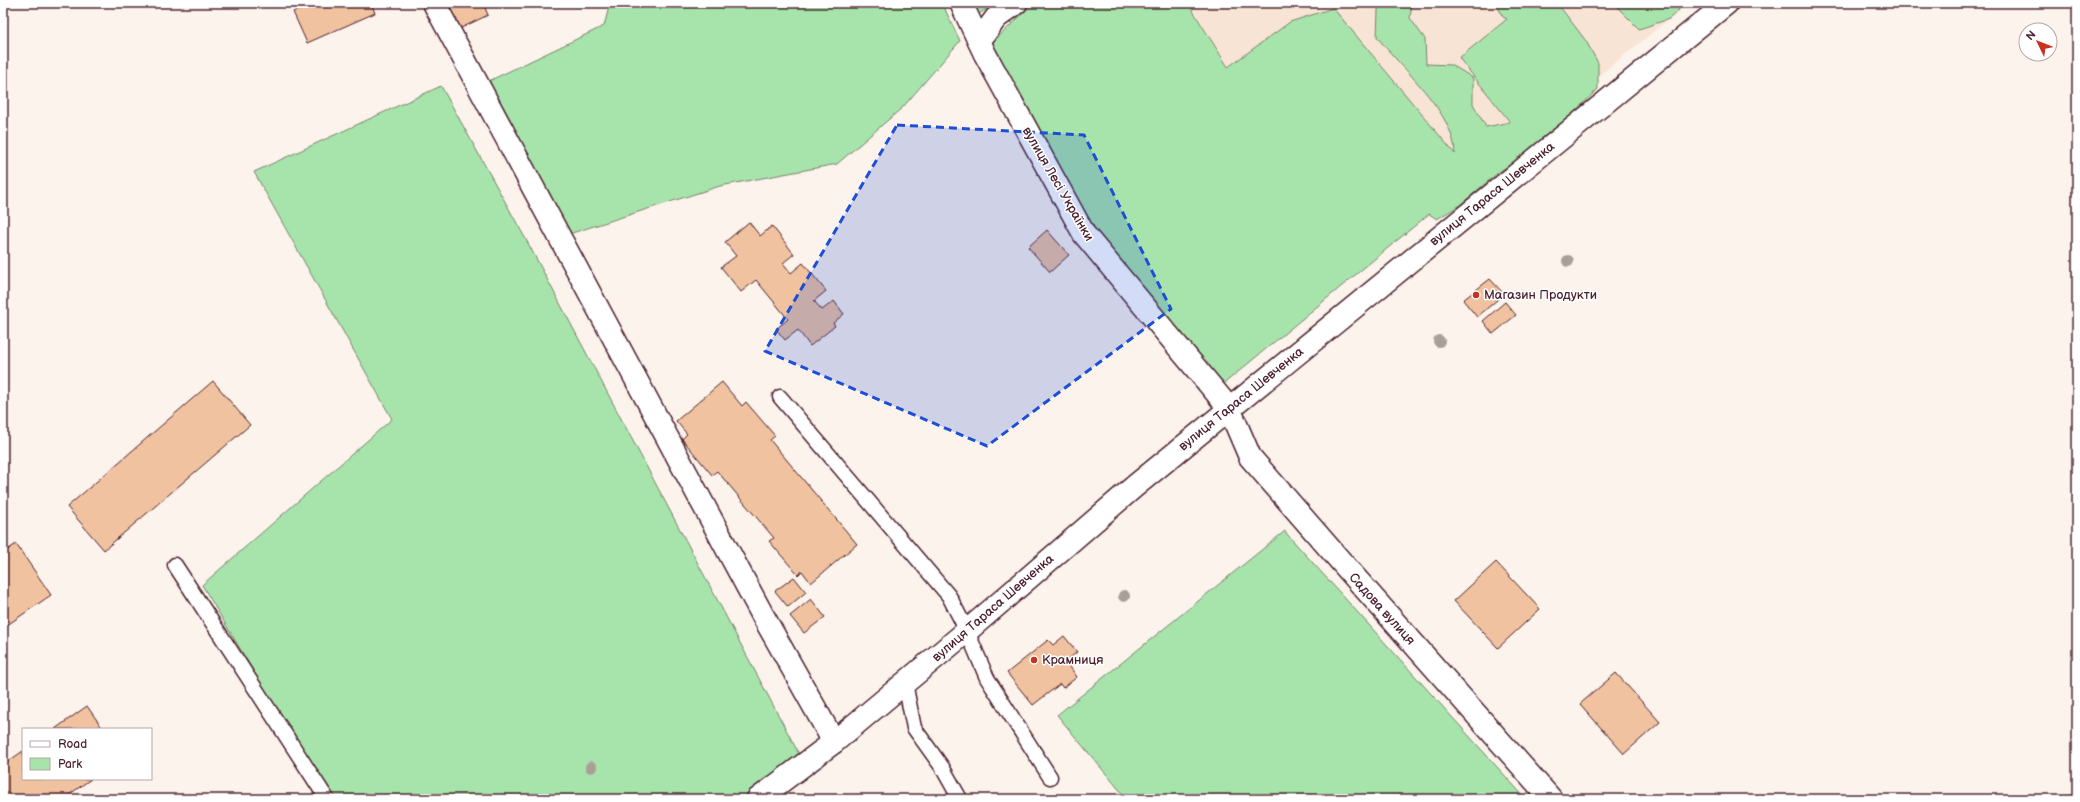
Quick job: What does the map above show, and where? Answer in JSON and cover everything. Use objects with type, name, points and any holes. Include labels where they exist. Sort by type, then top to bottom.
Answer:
[{"type":"street","points":[[434,3],[758,607],[834,742]]},
{"type":"street","name":"вулиця Лесі Українки","points":[[961,3],[979,41],[1084,234],[1229,408]]},
{"type":"street","points":[[979,41],[996,18],[1016,3]]},
{"type":"street","name":"вулиця Тараса Шевченка","points":[[758,799],[834,742],[1229,408],[1727,3]]},
{"type":"street","name":"Садова вулиця","points":[[1229,408],[1250,457],[1551,799]]},
{"type":"lane","points":[[780,397],[949,596],[967,631],[987,678],[1050,777]]},
{"type":"lane","points":[[175,564],[327,799]]},
{"type":"lane","points":[[905,683],[914,728],[942,768],[960,799]]},
{"type":"highlighted area","points":[[897,125],[1084,135],[1171,309],[987,446],[765,351]]},
{"type":"shaded area","points":[[1189,3],[1689,3],[1355,272]]},
{"type":"green space","points":[[610,3],[942,3],[960,41],[903,107],[837,164],[720,186],[553,239],[472,89],[604,26]]},
{"type":"green space","points":[[970,3],[997,3],[977,15]]},
{"type":"green space","points":[[1034,3],[1188,3],[1228,67],[1290,22],[1333,8],[1455,154],[1453,138],[1437,107],[1377,37],[1378,10],[1381,3],[1412,3],[1410,18],[1425,39],[1426,64],[1452,65],[1473,78],[1473,104],[1486,127],[1510,122],[1459,58],[1507,19],[1503,17],[1496,3],[1557,3],[1586,41],[1598,63],[1598,89],[1561,125],[1522,158],[1500,171],[1460,205],[1437,219],[1429,214],[1221,386],[1093,233],[992,43]]},
{"type":"green space","points":[[1613,3],[1678,3],[1679,10],[1669,19],[1639,29]]},
{"type":"green space","points":[[441,86],[529,245],[799,754],[789,765],[746,799],[330,799],[202,585],[392,419],[254,172]]},
{"type":"green space","points":[[1285,531],[1526,799],[1127,799],[1057,715]]},
{"type":"building","points":[[313,3],[371,3],[375,13],[307,43],[293,12]]},
{"type":"building","points":[[442,3],[483,3],[488,15],[455,31]]},
{"type":"building","points":[[749,222],[760,236],[772,226],[794,254],[783,263],[791,273],[803,263],[826,291],[814,301],[822,310],[834,301],[844,314],[833,323],[835,326],[810,346],[798,330],[785,340],[776,329],[788,319],[756,280],[741,292],[721,267],[736,256],[725,242]]},
{"type":"building","points":[[1047,230],[1069,255],[1050,272],[1028,247]]},
{"type":"building","points":[[1490,279],[1504,294],[1477,317],[1463,300]]},
{"type":"building","points":[[1505,302],[1516,315],[1493,334],[1483,321]]},
{"type":"building","points":[[213,381],[250,425],[104,550],[67,507]]},
{"type":"building","points":[[722,382],[742,406],[746,402],[775,436],[770,440],[857,544],[811,583],[802,571],[798,575],[769,541],[774,538],[717,471],[712,475],[682,439],[687,434],[676,421]]},
{"type":"building","points":[[16,544],[51,595],[3,628],[3,553]]},
{"type":"building","points":[[1496,562],[1540,609],[1498,648],[1454,601]]},
{"type":"building","points":[[794,577],[806,592],[788,607],[775,591]]},
{"type":"building","points":[[811,599],[825,617],[804,633],[790,616]]},
{"type":"building","points":[[1064,636],[1077,652],[1066,661],[1077,677],[1063,688],[1060,684],[1033,705],[1007,673],[1048,640],[1053,645]]},
{"type":"building","points":[[1616,673],[1660,722],[1624,754],[1580,704]]},
{"type":"building","points":[[87,706],[102,728],[56,728]]},
{"type":"building","points":[[22,752],[22,780],[90,780],[63,799],[3,799],[3,765]]},
{"type":"place","name":"Магазин Продукти","points":[[1476,295]]},
{"type":"place","name":"Крамниця","points":[[1034,660]]}]
